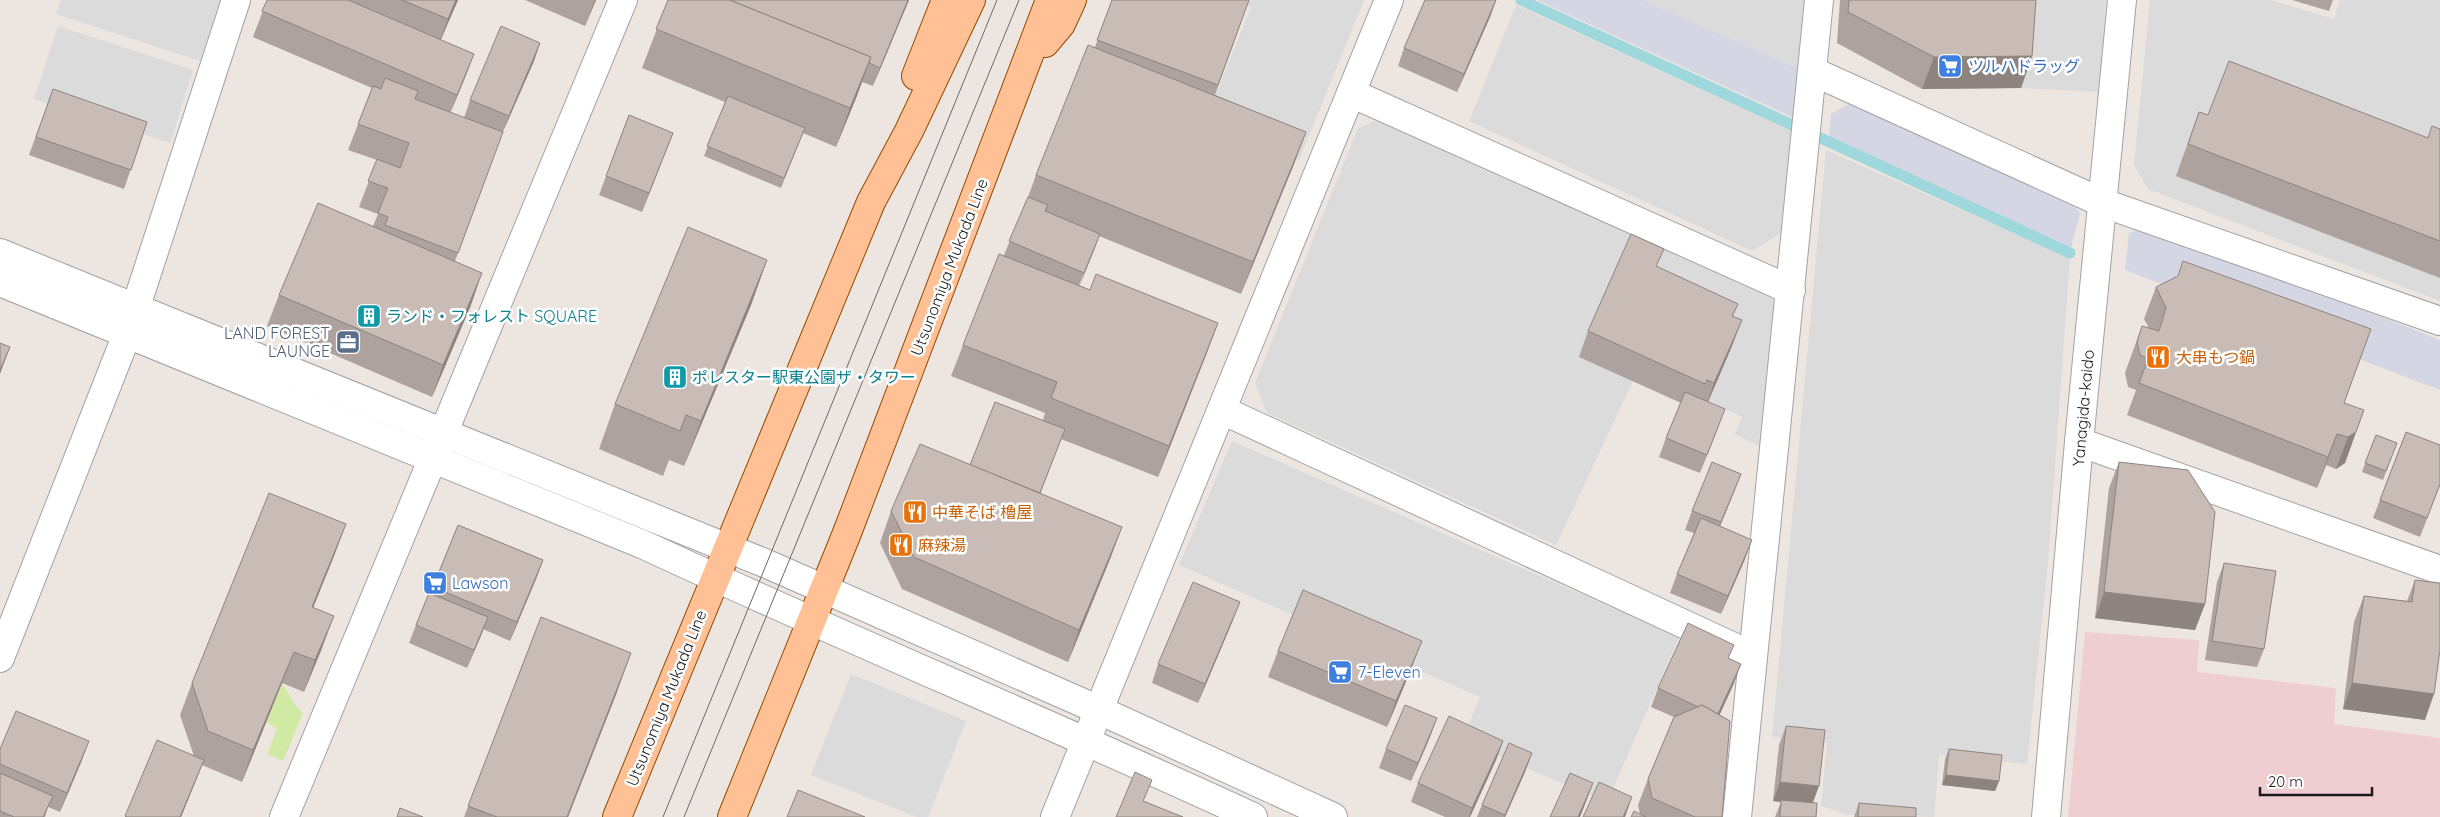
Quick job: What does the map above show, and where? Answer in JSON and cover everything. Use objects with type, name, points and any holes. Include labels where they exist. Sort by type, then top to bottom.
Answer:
[{"type":"main road","points":[[728,549],[871,202],[894,129],[946,0]]},
{"type":"main road","points":[[871,202],[909,131],[971,0]]},
{"type":"main road","name":"Utsunomiya Mukada Line","points":[[812,620],[1050,0]]},
{"type":"main road","points":[[1032,50],[1049,40],[1061,24],[1072,0]]},
{"type":"main road","name":"Utsunomiya Mukada Line","points":[[617,817],[728,549]]},
{"type":"main road","points":[[732,817],[812,620]]},
{"type":"street","points":[[3,643],[127,334],[236,0]]},
{"type":"street","points":[[284,817],[623,0]]},
{"type":"street","points":[[1055,817],[1389,0]]},
{"type":"street","points":[[1737,817],[1819,0]]},
{"type":"street","name":"Yanagida-kaido","points":[[2046,817],[2079,442],[2122,0]]},
{"type":"street","points":[[1812,71],[2103,203],[2440,321]]},
{"type":"street","points":[[1351,93],[1790,290]]},
{"type":"street","points":[[0,253],[825,589],[1099,710],[1334,817]]},
{"type":"street","points":[[0,282],[642,544],[715,579],[1087,740],[1253,817]]},
{"type":"street","points":[[1222,410],[1753,656]]},
{"type":"street","points":[[2079,442],[2440,570]]},
{"type":"shaded area","points":[[61,0],[220,0],[200,61],[56,14]]},
{"type":"shaded area","points":[[1234,0],[1364,0],[1299,160],[1205,121],[1251,7]]},
{"type":"shaded area","points":[[1537,0],[1643,0],[1799,69],[1794,118]]},
{"type":"shaded area","points":[[1643,0],[1806,0],[1799,69]]},
{"type":"shaded area","points":[[2026,0],[2106,0],[2100,92],[2021,88]]},
{"type":"shaded area","points":[[2150,0],[2271,0],[2334,19],[2340,0],[2440,0],[2440,301],[2148,189],[2134,165]]},
{"type":"shaded area","points":[[1516,5],[1792,131],[1783,232],[1752,251],[1469,121]]},
{"type":"shaded area","points":[[58,26],[193,70],[170,143],[34,99]]},
{"type":"shaded area","points":[[1854,101],[2068,196],[2080,214],[2071,248],[1829,137],[1831,114]]},
{"type":"shaded area","points":[[1388,116],[1762,289],[1773,299],[1777,318],[1763,448],[1735,434],[1742,417],[1709,401],[1732,347],[1633,381],[1556,545],[1267,413],[1255,383],[1358,128]]},
{"type":"shaded area","points":[[1826,150],[2070,258],[2048,563],[2027,764],[1939,755],[1934,817],[1849,815],[1821,806],[1827,743],[1772,737]]},
{"type":"shaded area","points":[[2152,226],[2440,340],[2440,390],[2125,270],[2129,233]]},
{"type":"shaded area","points":[[1232,441],[1679,637],[1607,803],[1462,740],[1480,697],[1179,565]]},
{"type":"shaded area","points":[[2085,632],[2199,640],[2197,672],[2336,688],[2334,724],[2440,738],[2440,817],[2068,817]]},
{"type":"shaded area","points":[[851,674],[966,721],[928,817],[917,817],[811,775]]},
{"type":"green space","points":[[282,683],[295,705],[303,713],[283,761],[267,754],[277,729],[267,722]]},
{"type":"building","points":[[267,0],[348,0],[474,54],[457,95],[262,11]]},
{"type":"building","points":[[402,0],[456,0],[448,19]]},
{"type":"building","points":[[668,0],[730,0],[871,57],[850,108],[656,29]]},
{"type":"building","points":[[730,0],[908,0],[880,68],[869,63],[871,57]]},
{"type":"building","points":[[1112,0],[1249,0],[1218,85],[1097,40]]},
{"type":"building","points":[[1425,0],[1496,0],[1464,74],[1404,48]]},
{"type":"building","points":[[1849,0],[2036,0],[2032,56],[1934,57],[1848,12]]},
{"type":"building","points":[[501,26],[540,43],[509,116],[470,100]]},
{"type":"building","points":[[1088,45],[1306,132],[1253,262],[1036,175]]},
{"type":"building","points":[[2229,61],[2428,138],[2432,126],[2440,129],[2440,241],[2188,144],[2199,112],[2208,115]]},
{"type":"building","points":[[385,78],[418,91],[415,99],[503,132],[458,253],[385,225],[388,217],[378,213],[388,188],[368,181],[377,159],[400,168],[409,143],[358,124],[373,86],[381,89]]},
{"type":"building","points":[[53,89],[147,122],[131,170],[36,137]]},
{"type":"building","points":[[728,96],[805,128],[784,178],[707,146]]},
{"type":"building","points":[[629,115],[673,133],[649,193],[606,176]]},
{"type":"building","points":[[1028,197],[1048,205],[1045,211],[1100,234],[1084,273],[1009,241]]},
{"type":"building","name":"ランド・フォレスト SQUARE","points":[[318,203],[482,273],[443,365],[279,295]]},
{"type":"building","name":"ポレスター駅東公園ザ・タワー","points":[[688,227],[767,260],[701,421],[686,415],[680,431],[615,404]]},
{"type":"building","points":[[1631,234],[1664,249],[1656,266],[1738,304],[1732,316],[1742,320],[1714,383],[1707,380],[1705,384],[1588,331]]},
{"type":"building","points":[[999,254],[1090,290],[1096,274],[1218,323],[1169,446],[1051,398],[1057,382],[963,345]]},
{"type":"building","points":[[2183,261],[2371,329],[2344,403],[2364,410],[2356,432],[2348,437],[2337,434],[2328,457],[2139,383],[2148,359],[2140,355],[2137,342],[2142,326],[2159,331],[2166,308],[2156,287],[2178,276]]},
{"type":"building","points":[[0,343],[10,347],[0,370]]},
{"type":"building","points":[[1685,392],[1725,409],[1707,455],[1666,438]]},
{"type":"building","points":[[995,402],[1065,429],[1040,493],[970,465]]},
{"type":"building","points":[[2406,432],[2440,445],[2440,484],[2427,518],[2380,500]]},
{"type":"building","points":[[2376,435],[2397,443],[2386,471],[2365,463]]},
{"type":"building","points":[[920,444],[1122,527],[1079,630],[914,557],[891,511]]},
{"type":"building","points":[[1712,462],[1741,474],[1721,522],[1692,511]]},
{"type":"building","points":[[2119,462],[2188,470],[2215,512],[2205,604],[2104,592]]},
{"type":"building","points":[[269,493],[346,524],[312,607],[334,616],[315,660],[294,652],[253,750],[208,731],[192,683]]},
{"type":"building","points":[[1701,518],[1752,540],[1728,596],[1677,574]]},
{"type":"building","points":[[458,525],[543,560],[517,622],[433,587]]},
{"type":"building","points":[[2224,563],[2276,571],[2264,649],[2212,641]]},
{"type":"building","points":[[2415,580],[2440,583],[2440,650],[2434,694],[2352,683],[2364,596],[2412,602]]},
{"type":"building","points":[[1193,582],[1240,602],[1205,684],[1158,664]]},
{"type":"building","points":[[1303,590],[1422,641],[1396,701],[1278,651]]},
{"type":"building","points":[[429,593],[488,617],[474,650],[416,625]]},
{"type":"building","points":[[541,617],[631,653],[567,817],[497,817],[468,806]]},
{"type":"building","points":[[1688,623],[1734,645],[1728,658],[1741,664],[1718,714],[1702,705],[1698,707],[1658,688]]},
{"type":"building","points":[[1405,705],[1437,718],[1418,763],[1386,749]]},
{"type":"building","points":[[1702,705],[1730,721],[1722,817],[1695,817],[1652,798],[1648,779],[1674,717]]},
{"type":"building","points":[[16,711],[89,741],[67,793],[0,764],[0,749]]},
{"type":"building","points":[[1449,716],[1503,741],[1472,808],[1418,783]]},
{"type":"building","points":[[1786,726],[1825,730],[1819,786],[1780,782]]},
{"type":"building","points":[[157,740],[204,760],[180,817],[127,817],[125,816]]},
{"type":"building","points":[[1509,743],[1532,753],[1505,815],[1482,805]]},
{"type":"building","points":[[1949,749],[2002,755],[1999,781],[1946,775]]},
{"type":"building","points":[[1135,772],[1152,780],[1143,801],[1183,817],[1116,817]]},
{"type":"building","points":[[0,773],[53,796],[43,817],[14,817],[0,811]]},
{"type":"building","points":[[1570,773],[1593,783],[1578,817],[1550,817]]},
{"type":"building","points":[[1599,782],[1632,797],[1623,817],[1583,817]]},
{"type":"building","points":[[798,790],[865,817],[787,817]]},
{"type":"building","points":[[1781,800],[1817,803],[1816,817],[1780,817]]},
{"type":"building","points":[[1859,803],[1916,808],[1916,817],[1858,817]]},
{"type":"building","points":[[400,808],[423,817],[397,817]]},
{"type":"building","points":[[1634,811],[1646,817],[1631,817]]},
{"type":"waterway","points":[[1521,0],[2070,253]]},
{"type":"tram line","points":[[663,817],[997,0]]},
{"type":"tram line","points":[[684,817],[1019,0]]},
{"type":"place","name":"ツルハドラッグ","points":[[1950,66]]},
{"type":"place","name":"ランド・フォレスト SQUARE","points":[[369,316]]},
{"type":"place","name":"LAND FOREST LAUNGE","points":[[348,342]]},
{"type":"place","name":"大串もつ鍋","points":[[2158,357]]},
{"type":"place","name":"ポレスター駅東公園ザ・タワー","points":[[675,377]]},
{"type":"place","name":"中華そば 櫓屋","points":[[915,512]]},
{"type":"place","name":"麻辣湯","points":[[901,545]]},
{"type":"place","name":"Lawson","points":[[435,583]]},
{"type":"place","name":"7-Eleven","points":[[1340,672]]}]
